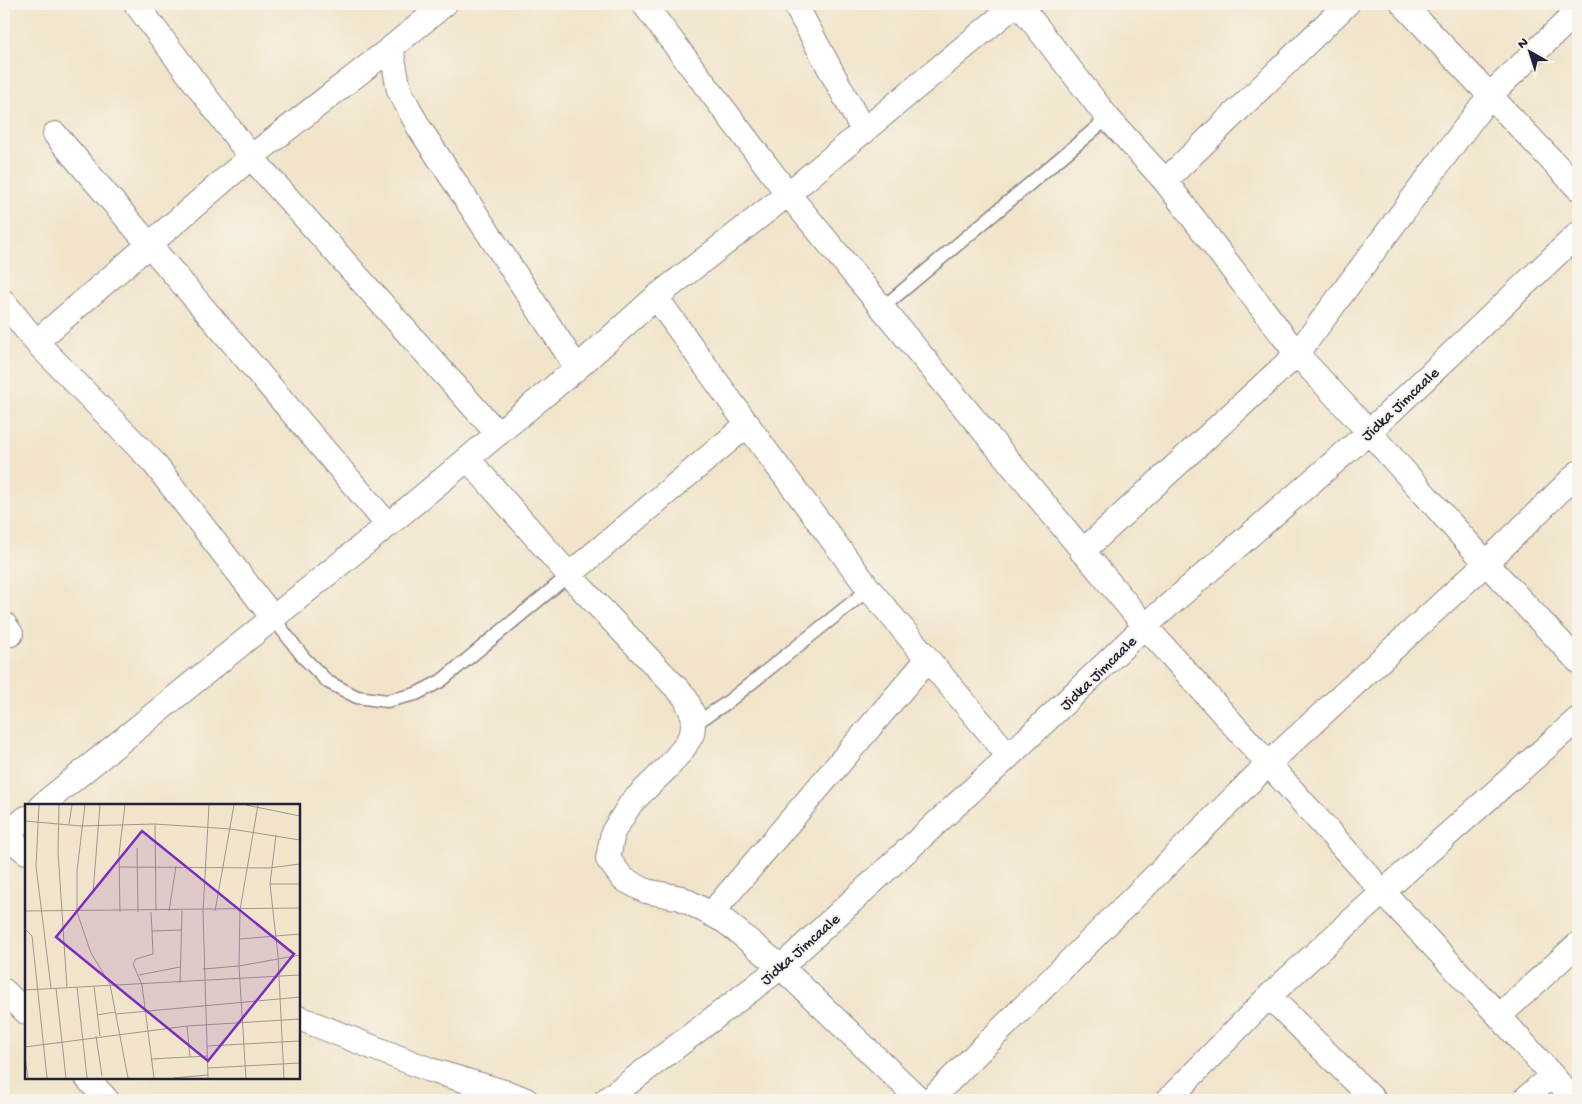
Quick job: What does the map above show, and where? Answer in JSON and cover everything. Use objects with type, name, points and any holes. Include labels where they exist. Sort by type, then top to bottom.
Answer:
[{"type":"street","points":[[136,4],[251,157],[498,434]]},
{"type":"street","points":[[36,342],[251,157],[391,48],[444,4]]},
{"type":"street","points":[[644,4],[788,194],[1082,552],[1268,764],[1574,1100]]},
{"type":"street","points":[[795,4],[864,132]]},
{"type":"street","points":[[43,804],[274,619],[577,368],[656,297],[788,194],[1017,4],[1108,118],[1165,181],[1297,354],[1486,563],[1578,661]]},
{"type":"street","points":[[1165,181],[1347,4]]},
{"type":"street","points":[[1403,4],[1578,188]]},
{"type":"street","points":[[1082,552],[1297,354],[1490,95],[1578,11]]},
{"type":"street","points":[[391,48],[399,90],[418,126],[577,368]]},
{"type":"street","points":[[55,134],[388,525]]},
{"type":"street","name":"Jidka Jimcaale","points":[[606,1100],[780,967],[1009,756],[1145,626],[1369,432],[1578,234]]},
{"type":"street","points":[[656,297],[869,589],[1009,756]]},
{"type":"street","points":[[4,302],[36,342],[154,463],[274,619]]},
{"type":"street","points":[[569,575],[748,424]]},
{"type":"street","points":[[468,459],[569,575],[685,697],[694,717],[692,734],[683,749],[631,803],[614,832],[608,859],[623,878],[646,891],[681,898],[726,922],[780,967],[920,1100]]},
{"type":"street","points":[[930,1100],[1268,764],[1486,563],[1578,473]]},
{"type":"street","points":[[711,914],[927,660]]},
{"type":"street","points":[[1168,1100],[1270,996],[1383,892],[1578,720]]},
{"type":"street","points":[[25,819],[4,834],[25,851]]},
{"type":"street","points":[[1499,1016],[1578,944]]},
{"type":"street","points":[[4,991],[25,1011]]},
{"type":"street","points":[[1270,996],[1374,1100]]},
{"type":"street","points":[[300,1018],[430,1070],[526,1100]]},
{"type":"street","points":[[1524,1100],[1552,1075]]},
{"type":"street","points":[[89,1079],[107,1100]]},
{"type":"lane","points":[[882,308],[1108,118]]},
{"type":"lane","points":[[274,619],[304,658],[328,682],[357,697],[388,702],[416,694],[440,680],[569,575]]},
{"type":"lane","points":[[693,725],[725,704],[869,589]]}]
